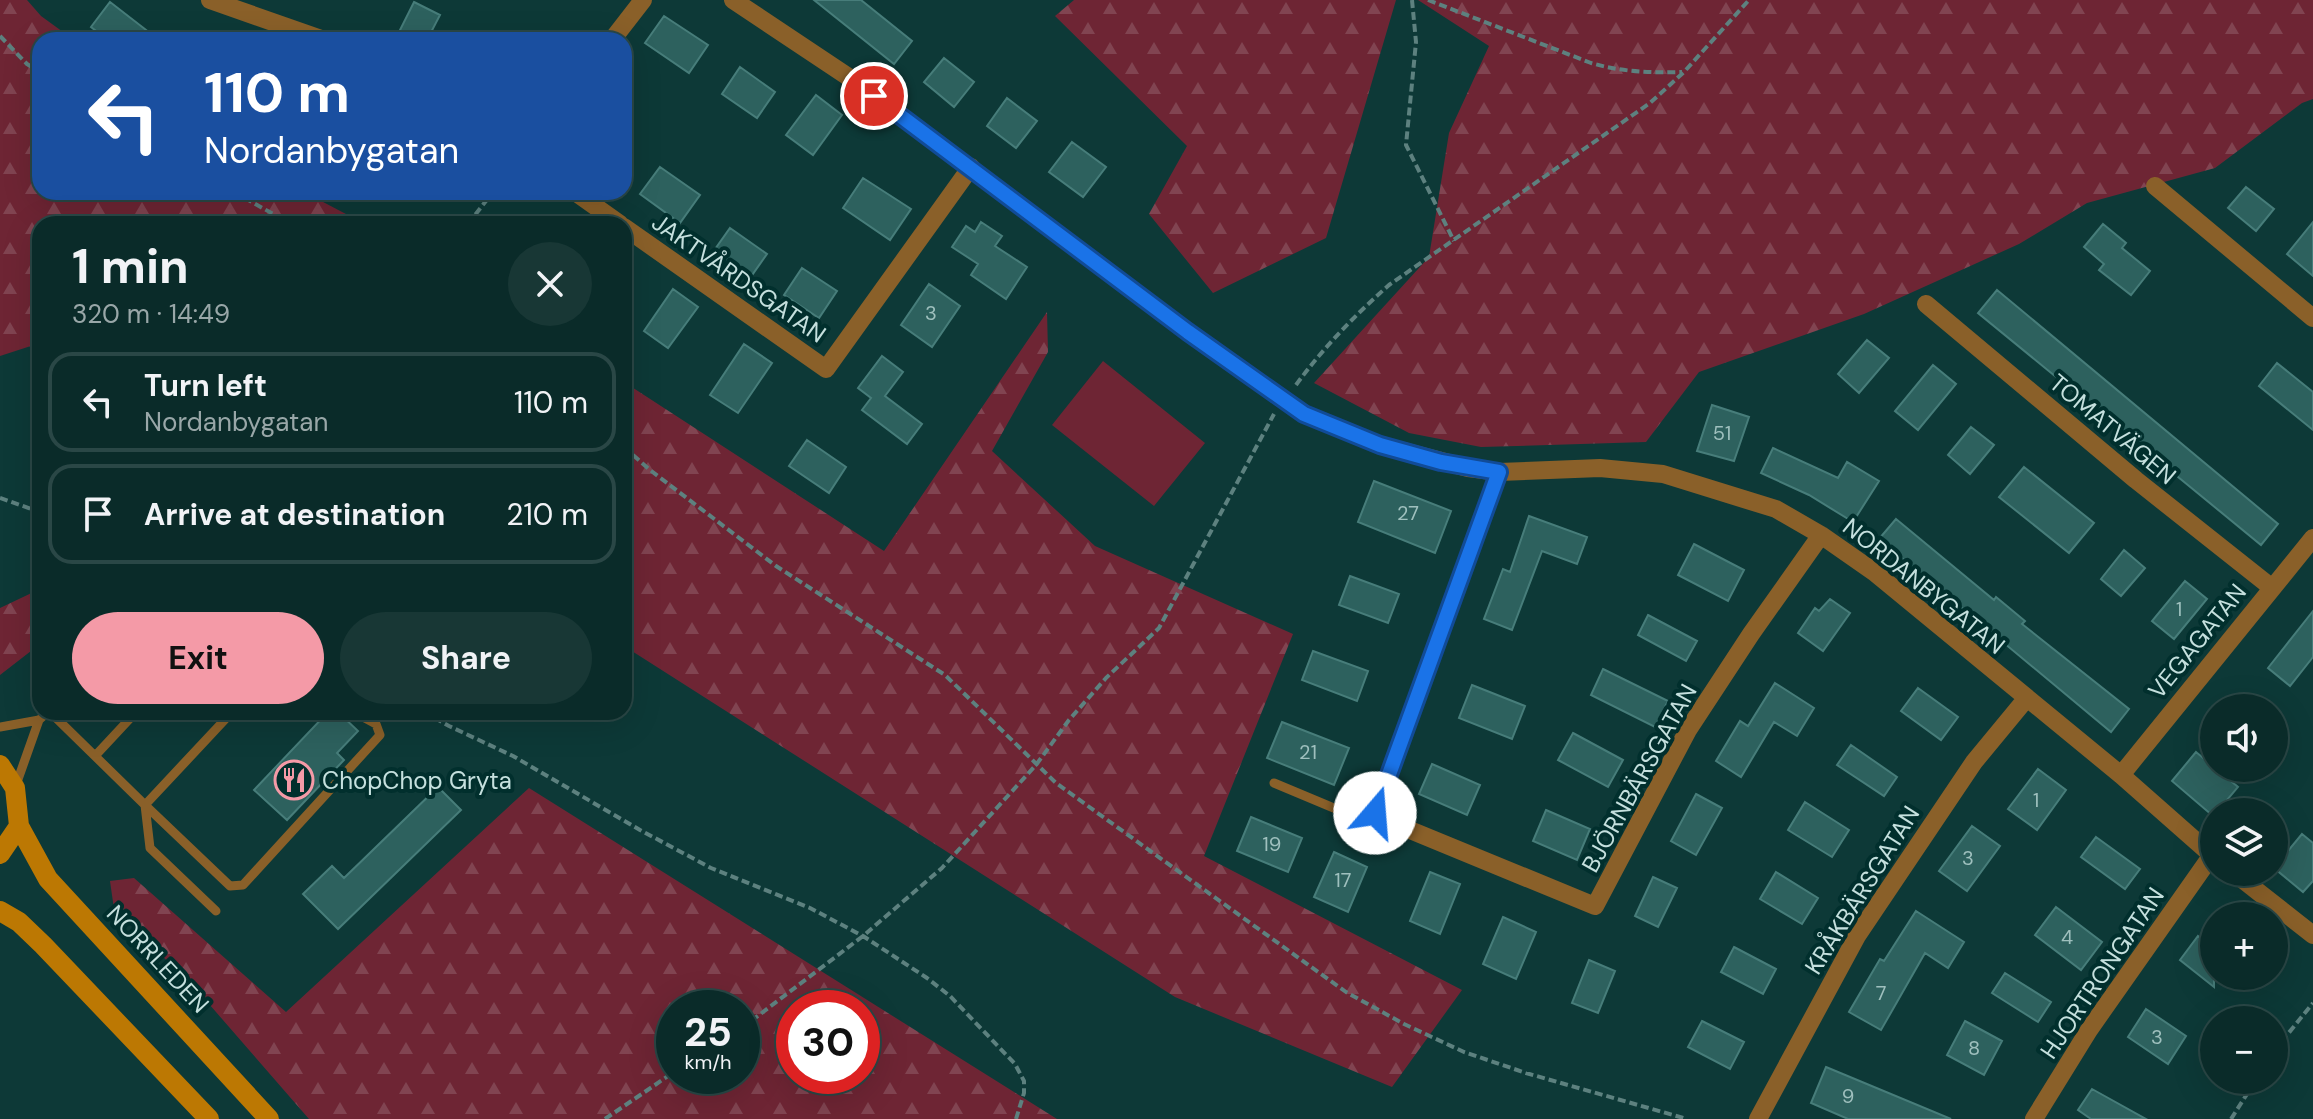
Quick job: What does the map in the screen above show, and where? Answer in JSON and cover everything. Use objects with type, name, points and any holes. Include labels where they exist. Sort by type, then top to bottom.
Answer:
[{"type":"main road","points":[[0,765],[15,788],[19,826],[0,854]]},
{"type":"main road","name":"NORRLEDEN","points":[[19,826],[48,879],[269,1119]]},
{"type":"main road","points":[[0,911],[19,922],[43,945],[209,1119]]},
{"type":"street","points":[[210,0],[301,32]]},
{"type":"street","points":[[618,32],[643,0]]},
{"type":"street","name":"NORDANBYGATAN","points":[[733,0],[850,78],[1188,332],[1317,420],[1380,445],[1441,462],[1499,472],[1600,468],[1663,474],[1776,509],[1821,535],[1874,572],[2121,775],[2200,845]]},
{"type":"street","name":"JAKTVÅRDSGATAN","points":[[632,233],[826,369],[971,167]]},
{"type":"street","points":[[2155,186],[2313,318]]},
{"type":"street","name":"JAKTVÅRDSGATAN","points":[[586,200],[608,216]]},
{"type":"street","name":"TOMATVÄGEN","points":[[1926,304],[2136,480],[2271,587]]},
{"type":"street","points":[[1375,813],[1499,472]]},
{"type":"street","name":"BJÖRNBÄRSGATAN","points":[[1375,813],[1595,906],[1688,730],[1821,535]]},
{"type":"street","name":"VEGAGATAN","points":[[2121,775],[2313,538]]},
{"type":"street","name":"KRÅKBÄRSGATAN","points":[[1758,1119],[1865,923],[1974,762],[2026,699]]},
{"type":"street","name":"HJORTRONGATAN","points":[[2034,1119],[2089,1030],[2200,874]]},
{"type":"street","points":[[2251,886],[2313,935]]},
{"type":"lane","points":[[0,727],[39,720],[15,788]]},
{"type":"lane","points":[[57,720],[230,886],[243,885],[380,735],[376,724],[369,720]]},
{"type":"lane","points":[[95,756],[129,720]]},
{"type":"lane","points":[[216,911],[150,848],[145,805],[225,720]]},
{"type":"lane","points":[[1274,783],[1360,819],[1375,813]]},
{"type":"path","points":[[1412,0],[1416,42],[1406,145],[1454,241]]},
{"type":"path","points":[[1428,0],[1604,67],[1646,74],[1684,72]]},
{"type":"path","points":[[760,1014],[863,936],[942,868],[1036,765],[1069,720],[1106,678],[1159,628],[1284,400],[1312,362],[1366,306],[1389,285],[1650,103],[1684,72],[1749,0]]},
{"type":"path","points":[[0,36],[32,67]]},
{"type":"path","points":[[248,200],[277,216]]},
{"type":"path","points":[[474,216],[487,200]]},
{"type":"path","points":[[632,454],[776,566],[945,675],[1036,765],[1068,792],[1346,992],[1464,1052],[1687,1119]]},
{"type":"path","points":[[0,498],[32,509]]},
{"type":"path","points":[[438,720],[513,756],[711,868],[810,908],[863,936],[950,996],[1015,1064],[1024,1081],[1024,1093],[1016,1119]]},
{"type":"path","points":[[2288,1034],[2313,1003]]},
{"type":"path","points":[[605,1119],[656,1084]]},
{"type":"path","points":[[2231,1119],[2247,1094]]},
{"type":"green space","points":[[0,0],[27,0],[41,16],[63,32],[32,32],[32,200],[319,200],[350,216],[32,216],[32,346],[0,356]]},
{"type":"green space","points":[[1074,0],[1396,0],[1326,238],[1213,293],[1149,214],[1187,146],[1055,16]]},
{"type":"green space","points":[[1418,0],[2313,0],[2313,99],[2302,103],[2215,168],[2087,203],[2019,244],[1864,314],[1699,372],[1646,442],[1481,447],[1409,433],[1314,383],[1429,257],[1449,133],[1489,46]]},
{"type":"green space","points":[[1047,312],[1048,352],[992,451],[1095,546],[1293,634],[1204,856],[1462,990],[1392,1087],[1175,997],[632,651],[632,387],[884,551]]},
{"type":"green space","points":[[1103,361],[1205,443],[1154,506],[1052,425]]},
{"type":"green space","points":[[32,593],[32,650],[0,675],[0,608]]},
{"type":"green space","points":[[529,788],[851,990],[776,990],[776,1094],[880,1094],[880,1008],[1057,1119],[309,1119],[196,989],[114,909],[110,881],[134,878],[286,1012]]},
{"type":"building","points":[[814,0],[861,0],[912,41],[894,64]]},
{"type":"building","points":[[110,2],[149,32],[98,32],[91,27]]},
{"type":"building","points":[[414,2],[440,15],[431,32],[399,32]]},
{"type":"building","points":[[664,16],[708,45],[689,73],[645,43]]},
{"type":"building","points":[[944,58],[974,82],[954,107],[924,82]]},
{"type":"building","points":[[740,67],[775,92],[757,118],[722,94]]},
{"type":"building","points":[[816,95],[842,115],[813,155],[786,135]]},
{"type":"building","points":[[1007,98],[1037,121],[1016,148],[987,126]]},
{"type":"building","points":[[1072,142],[1106,167],[1083,197],[1049,172]]},
{"type":"building","points":[[660,167],[700,195],[680,223],[640,194]]},
{"type":"building","points":[[863,178],[911,209],[890,240],[843,208]]},
{"type":"building","points":[[2246,187],[2274,209],[2256,231],[2228,208]]},
{"type":"building","points":[[981,222],[1002,236],[995,246],[1027,267],[1006,299],[971,275],[978,264],[952,247],[966,226],[975,232]]},
{"type":"building","points":[[2313,222],[2313,276],[2287,254]]},
{"type":"building","points":[[2103,224],[2126,243],[2122,248],[2150,271],[2131,295],[2099,270],[2104,264],[2084,247]]},
{"type":"building","points":[[730,228],[767,254],[750,278],[713,252]]},
{"type":"building","points":[[802,268],[837,291],[819,318],[784,295]]},
{"type":"building","points":[[929,284],[960,306],[932,347],[901,325]]},
{"type":"building","points":[[673,289],[698,307],[668,348],[644,331]]},
{"type":"building","points":[[1997,290],[2278,524],[2261,545],[1978,313]]},
{"type":"building","points":[[1867,340],[1889,358],[1859,393],[1838,374]]},
{"type":"building","points":[[744,344],[772,363],[738,413],[710,395]]},
{"type":"building","points":[[882,356],[903,372],[885,396],[922,424],[907,444],[862,410],[871,398],[858,388]]},
{"type":"building","points":[[2277,363],[2313,392],[2313,430],[2259,386]]},
{"type":"building","points":[[1933,365],[1956,384],[1918,430],[1895,411]]},
{"type":"building","points":[[1712,405],[1749,417],[1734,461],[1697,451]]},
{"type":"building","points":[[1971,427],[1994,445],[1970,474],[1948,455]]},
{"type":"building","points":[[807,440],[846,467],[829,493],[789,466]]},
{"type":"building","points":[[1773,448],[1838,478],[1847,462],[1879,481],[1853,522],[1809,495],[1761,473]]},
{"type":"building","points":[[2024,467],[2094,523],[2069,553],[1999,497]]},
{"type":"building","points":[[1374,481],[1451,511],[1435,553],[1358,522]]},
{"type":"building","points":[[1529,516],[1587,537],[1577,564],[1542,551],[1512,630],[1484,619],[1503,569],[1510,572]]},
{"type":"building","points":[[1896,519],[1994,600],[1996,597],[2025,621],[2022,624],[2129,709],[2111,732],[1879,539]]},
{"type":"building","points":[[1694,544],[1744,570],[1728,601],[1678,575]]},
{"type":"building","points":[[2124,550],[2145,568],[2121,596],[2101,579]]},
{"type":"building","points":[[1350,576],[1399,594],[1388,623],[1339,605]]},
{"type":"building","points":[[2185,581],[2207,599],[2174,639],[2152,621]]},
{"type":"building","points":[[1830,599],[1850,613],[1823,651],[1798,633],[1815,608],[1819,611]]},
{"type":"building","points":[[2313,611],[2313,657],[2290,686],[2268,668]]},
{"type":"building","points":[[1648,615],[1697,641],[1686,661],[1638,635]]},
{"type":"building","points":[[1313,651],[1368,671],[1357,701],[1302,680]]},
{"type":"building","points":[[1603,669],[1668,701],[1655,727],[1591,695]]},
{"type":"building","points":[[1775,683],[1814,708],[1797,736],[1774,722],[1741,777],[1716,761],[1740,721],[1748,726]]},
{"type":"building","points":[[1472,685],[1525,706],[1512,739],[1459,718]]},
{"type":"building","points":[[1918,688],[1958,717],[1941,740],[1901,711]]},
{"type":"building","points":[[320,720],[346,720],[358,731],[337,753],[344,760],[287,820],[254,790]]},
{"type":"building","points":[[1282,722],[1349,748],[1334,785],[1267,758]]},
{"type":"building","points":[[1573,733],[1623,760],[1608,787],[1558,760]]},
{"type":"building","points":[[1851,745],[1897,777],[1884,796],[1837,765]]},
{"type":"building","points":[[2196,752],[2200,755],[2200,782],[2232,782],[2238,787],[2229,798],[2200,798],[2200,805],[2172,781]]},
{"type":"building","points":[[1432,764],[1480,785],[1467,815],[1419,794]]},
{"type":"building","points":[[2038,769],[2066,790],[2037,830],[2008,809]]},
{"type":"building","points":[[438,787],[461,810],[338,929],[303,894],[332,866],[344,878]]},
{"type":"building","points":[[1696,794],[1722,808],[1696,855],[1671,841]]},
{"type":"building","points":[[1805,802],[1849,830],[1832,857],[1788,830]]},
{"type":"building","points":[[1546,810],[1590,829],[1577,860],[1533,841]]},
{"type":"building","points":[[1251,817],[1302,838],[1288,872],[1237,851]]},
{"type":"building","points":[[1972,826],[2000,846],[1967,891],[1939,871]]},
{"type":"building","points":[[2302,834],[2313,843],[2313,881],[2303,892],[2288,880],[2288,851]]},
{"type":"building","points":[[2096,837],[2140,869],[2125,889],[2081,857]]},
{"type":"building","points":[[1334,852],[1367,867],[1348,912],[1314,897]]},
{"type":"building","points":[[1430,872],[1460,884],[1440,934],[1410,921]]},
{"type":"building","points":[[1776,872],[1818,898],[1802,924],[1760,899]]},
{"type":"building","points":[[1653,877],[1677,888],[1658,927],[1635,916]]},
{"type":"building","points":[[2056,907],[2102,942],[2081,970],[2035,935]]},
{"type":"building","points":[[1916,911],[1964,942],[1948,968],[1925,953],[1881,1030],[1849,1012],[1880,959],[1884,961]]},
{"type":"building","points":[[1503,917],[1536,932],[1516,979],[1483,964]]},
{"type":"building","points":[[2198,936],[2200,938],[2200,976],[2180,960]]},
{"type":"building","points":[[1734,947],[1776,969],[1763,994],[1721,972]]},
{"type":"building","points":[[1589,960],[1615,971],[1598,1013],[1572,1003]]},
{"type":"building","points":[[2005,973],[2051,1002],[2038,1022],[1992,993]]},
{"type":"building","points":[[2146,1009],[2186,1036],[2168,1064],[2128,1037]]},
{"type":"building","points":[[1702,1021],[1744,1042],[1730,1069],[1688,1047]]},
{"type":"building","points":[[1965,1021],[2002,1041],[1984,1075],[1947,1055]]},
{"type":"building","points":[[1826,1067],[1951,1119],[1848,1119],[1811,1103]]},
{"type":"building","points":[[2092,1089],[2146,1119],[2091,1119],[2078,1110]]},
{"type":"place","name":"ChopChop Gryta","points":[[294,780]]},
{"type":"route","points":[[874,96],[1188,332],[1304,414],[1380,445],[1441,462],[1499,472],[1457,595],[1375,813]]}]
